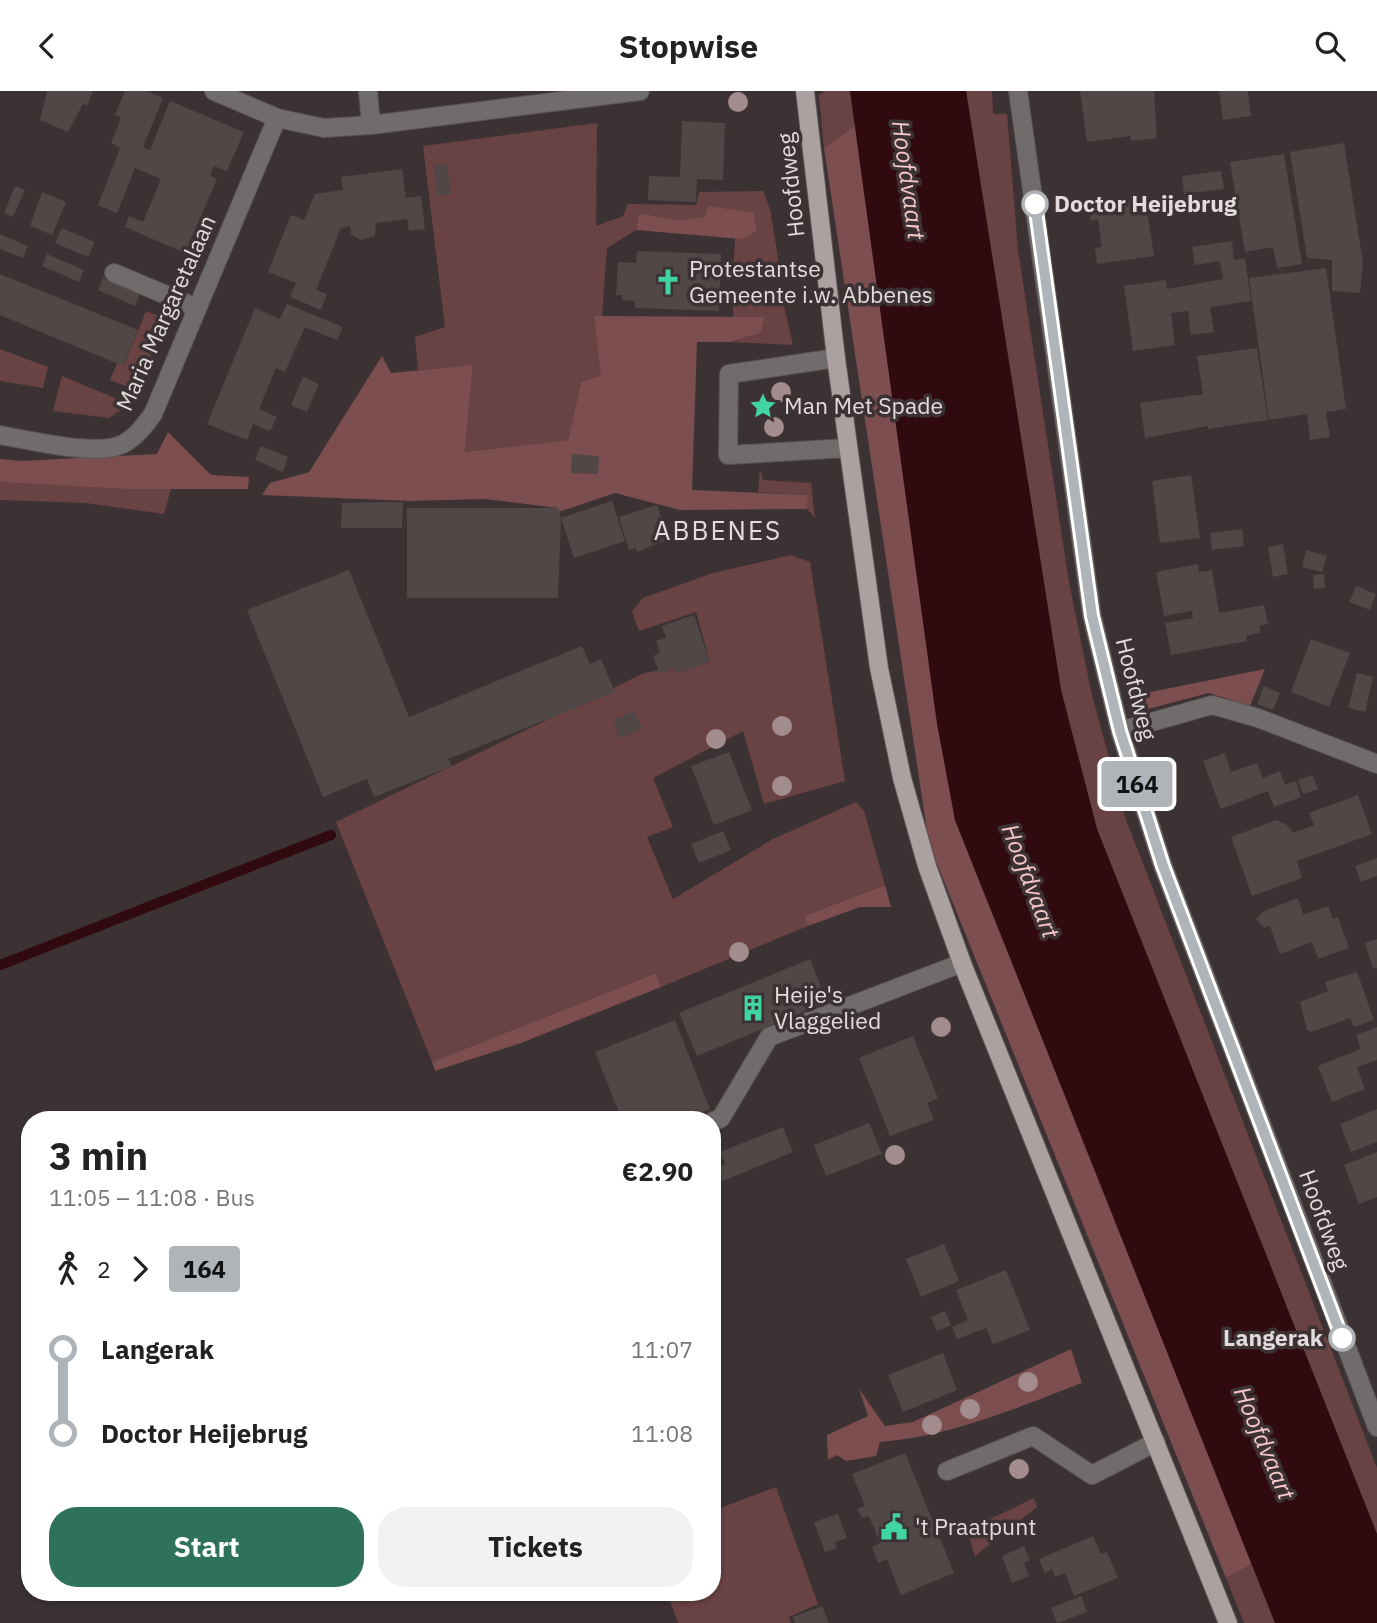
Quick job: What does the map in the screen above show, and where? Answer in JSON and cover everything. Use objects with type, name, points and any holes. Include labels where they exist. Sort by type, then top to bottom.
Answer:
[{"type":"main road","name":"Hoofdweg","points":[[805,91],[835,358],[879,668],[902,778],[927,866],[962,963],[1156,1442],[1224,1619]]},
{"type":"street","points":[[214,91],[277,118],[324,128],[371,125],[640,91]]},
{"type":"street","points":[[368,91],[371,125]]},
{"type":"street","name":"Hoofdweg","points":[[1018,91],[1092,616],[1120,731],[1163,866],[1377,1427]]},
{"type":"street","name":"Maria Margaretalaan","points":[[0,435],[97,449],[123,444],[142,429],[153,414],[277,118]]},
{"type":"street","points":[[114,273],[197,308]]},
{"type":"street","points":[[835,358],[729,374],[728,455],[848,448]]},
{"type":"street","points":[[1120,731],[1212,705],[1258,718],[1377,764]]},
{"type":"street","points":[[721,1118],[769,1037],[962,963]]},
{"type":"street","points":[[947,1471],[1033,1436],[1092,1475],[1156,1442]]},
{"type":"shaded area","points":[[825,91],[850,91],[857,124],[824,148],[819,95]]},
{"type":"shaded area","points":[[966,91],[992,91],[993,114],[1007,114],[1018,250],[1069,582],[1091,691],[1125,817],[1377,1468],[1377,1534],[1097,829],[1061,690]]},
{"type":"shaded area","points":[[597,123],[596,226],[623,216],[628,204],[696,205],[699,192],[763,191],[770,209],[781,276],[733,275],[735,238],[757,231],[754,212],[708,206],[706,217],[677,220],[639,213],[636,230],[607,248],[602,316],[594,316],[602,377],[581,383],[568,440],[465,452],[473,366],[418,370],[415,337],[445,327],[423,146]]},
{"type":"shaded area","points":[[857,124],[955,820],[1252,1564],[1226,1578],[929,844],[824,148]]},
{"type":"shaded area","points":[[708,206],[754,212],[757,231],[741,239],[636,230],[639,213],[677,220],[705,217]]},
{"type":"shaded area","points":[[733,290],[781,293],[793,345],[730,342],[761,333],[765,318],[733,317]]},
{"type":"shaded area","points":[[146,311],[166,319],[136,390],[110,380],[117,364],[124,365]]},
{"type":"shaded area","points":[[594,316],[765,317],[761,333],[730,342],[697,342],[692,490],[808,495],[807,509],[680,510],[615,493],[559,512],[558,508],[485,499],[411,501],[262,495],[270,483],[309,472],[382,356],[391,373],[473,365],[465,452],[568,440],[581,382],[601,376]]},
{"type":"shaded area","points":[[0,349],[48,367],[43,388],[0,381]]},
{"type":"shaded area","points":[[62,376],[129,404],[109,418],[53,411]]},
{"type":"shaded area","points":[[168,432],[211,475],[249,477],[248,489],[127,489],[0,482],[0,459],[21,461],[157,454]]},
{"type":"shaded area","points":[[760,469],[763,480],[811,483],[815,518],[807,509],[807,495],[758,492]]},
{"type":"shaded area","points":[[0,482],[171,489],[164,514],[86,503],[0,500]]},
{"type":"shaded area","points":[[791,555],[810,562],[845,781],[764,804],[743,731],[653,778],[673,827],[647,837],[673,899],[773,839],[856,802],[864,811],[885,885],[804,916],[808,926],[661,987],[656,973],[432,1062],[336,822],[644,673],[710,662],[696,612],[639,631],[632,611],[643,598],[713,573]]},
{"type":"shaded area","points":[[1265,669],[1250,706],[1209,693],[1140,711],[1136,695]]},
{"type":"shaded area","points":[[885,885],[891,907],[860,907],[808,926],[804,916]]},
{"type":"shaded area","points":[[656,973],[661,987],[521,1043],[435,1071],[432,1062]]},
{"type":"shaded area","points":[[1071,1349],[1082,1383],[958,1427],[907,1439],[880,1442],[876,1456],[846,1461],[837,1455],[828,1460],[827,1435],[868,1416],[859,1389],[885,1426],[913,1422]]},
{"type":"shaded area","points":[[776,1487],[818,1604],[789,1617],[791,1623],[678,1623],[670,1601],[721,1601],[721,1508]]},
{"type":"shaded area","points":[[1034,1498],[1037,1507],[975,1556],[967,1530]]},
{"type":"shaded area","points":[[1252,1564],[1275,1623],[1244,1623],[1226,1578]]},
{"type":"water","name":"Hoofdvaart","points":[[850,91],[966,91],[1061,690],[1097,829],[1377,1534],[1377,1623],[1275,1623],[955,820],[937,724]]},
{"type":"building","points":[[47,91],[93,91],[87,106],[83,104],[68,132],[40,120]]},
{"type":"building","points":[[125,91],[146,91],[163,98],[143,147],[150,150],[170,101],[244,132],[227,171],[214,166],[210,176],[217,179],[185,253],[125,227],[129,216],[143,222],[161,179],[135,168],[117,213],[98,205],[120,148],[111,143],[121,118],[115,115]]},
{"type":"building","points":[[1080,91],[1154,91],[1157,138],[1131,141],[1130,136],[1087,142]]},
{"type":"building","points":[[1219,91],[1248,91],[1251,116],[1223,120]]},
{"type":"building","points":[[682,121],[725,123],[723,180],[697,179],[696,202],[648,200],[649,176],[680,177]]},
{"type":"building","points":[[1344,143],[1363,263],[1360,293],[1332,291],[1332,260],[1307,258],[1290,152]]},
{"type":"building","points":[[1284,154],[1302,264],[1277,268],[1273,247],[1245,252],[1230,162]]},
{"type":"building","points":[[447,164],[451,194],[437,196],[434,165]]},
{"type":"building","points":[[402,169],[406,198],[421,196],[425,229],[409,231],[407,219],[376,223],[375,236],[360,240],[351,234],[350,226],[341,228],[316,290],[327,294],[321,310],[290,297],[296,283],[268,272],[291,215],[304,220],[315,194],[343,190],[341,177]]},
{"type":"building","points":[[1221,171],[1224,189],[1184,194],[1182,176]]},
{"type":"building","points":[[15,186],[25,190],[13,217],[4,213]]},
{"type":"building","points":[[42,192],[66,202],[52,235],[30,226]]},
{"type":"building","points":[[1145,197],[1154,256],[1097,264],[1095,248],[1102,247],[1098,219],[1091,221],[1089,204]]},
{"type":"building","points":[[62,228],[95,242],[88,257],[55,243]]},
{"type":"building","points":[[0,234],[28,246],[23,258],[0,249]]},
{"type":"building","points":[[1232,241],[1234,260],[1245,258],[1251,301],[1210,307],[1214,332],[1191,335],[1188,311],[1171,313],[1175,345],[1133,351],[1124,286],[1166,280],[1167,289],[1223,279],[1220,261],[1195,265],[1192,247]]},
{"type":"building","name":"Protestantse Gemeente i.w. Abbenes","points":[[637,251],[721,254],[719,311],[635,308],[635,301],[622,300],[622,295],[616,295],[618,262],[636,263]]},
{"type":"building","points":[[47,254],[84,270],[79,282],[42,266]]},
{"type":"building","points":[[1326,268],[1346,409],[1326,412],[1330,437],[1310,440],[1307,414],[1269,420],[1249,278]]},
{"type":"building","points":[[0,274],[138,330],[123,366],[0,315]]},
{"type":"building","points":[[103,278],[140,294],[135,306],[98,290]]},
{"type":"building","points":[[287,304],[343,327],[337,340],[305,327],[285,372],[276,368],[259,409],[277,417],[270,431],[253,424],[247,440],[207,424],[255,308],[280,319]]},
{"type":"building","points":[[1257,348],[1268,420],[1208,429],[1208,426],[1145,438],[1140,403],[1203,394],[1197,356]]},
{"type":"building","points":[[303,377],[319,384],[307,412],[291,405]]},
{"type":"building","points":[[261,446],[288,457],[283,472],[255,460]]},
{"type":"building","points":[[572,454],[599,456],[598,474],[571,473]]},
{"type":"building","points":[[1191,475],[1200,538],[1160,543],[1152,481]]},
{"type":"building","points":[[612,501],[625,541],[574,558],[561,518]]},
{"type":"building","points":[[403,502],[402,528],[341,528],[342,503]]},
{"type":"building","points":[[657,505],[668,539],[637,552],[636,548],[629,550],[619,517]]},
{"type":"building","points":[[407,508],[558,508],[561,518],[558,598],[407,598]]},
{"type":"building","points":[[1242,529],[1244,546],[1212,550],[1210,533]]},
{"type":"building","points":[[1283,544],[1288,574],[1273,577],[1268,547]]},
{"type":"building","points":[[1306,550],[1327,556],[1322,572],[1302,567]]},
{"type":"building","points":[[1198,564],[1199,572],[1212,570],[1219,613],[1264,605],[1268,624],[1259,626],[1261,632],[1246,636],[1247,641],[1171,655],[1165,623],[1193,618],[1192,611],[1164,616],[1156,572]]},
{"type":"building","points":[[349,570],[409,717],[582,646],[590,664],[601,659],[615,692],[448,759],[452,766],[374,797],[367,779],[323,797],[247,610]]},
{"type":"building","points":[[1324,574],[1325,588],[1314,589],[1313,575]]},
{"type":"building","points":[[1356,586],[1376,594],[1370,610],[1349,602]]},
{"type":"building","points":[[694,615],[710,662],[677,673],[676,668],[659,673],[653,656],[660,653],[656,641],[666,638],[662,626]]},
{"type":"building","points":[[1311,639],[1350,653],[1329,707],[1291,692]]},
{"type":"building","points":[[1357,673],[1373,677],[1365,712],[1348,708]]},
{"type":"building","points":[[1264,686],[1280,693],[1273,710],[1257,704]]},
{"type":"building","points":[[635,711],[642,729],[620,738],[613,720]]},
{"type":"building","points":[[729,752],[752,810],[714,825],[691,766]]},
{"type":"building","points":[[1225,753],[1231,772],[1257,763],[1263,778],[1280,771],[1285,785],[1296,781],[1301,797],[1274,807],[1268,791],[1221,809],[1203,761]]},
{"type":"building","points":[[1312,775],[1318,789],[1303,794],[1298,780]]},
{"type":"building","points":[[1358,795],[1372,834],[1297,861],[1302,878],[1252,896],[1231,837],[1277,820],[1287,825],[1293,833],[1314,825],[1309,813]]},
{"type":"building","points":[[723,831],[731,850],[699,863],[691,844]]},
{"type":"building","points":[[1377,858],[1377,876],[1361,882],[1355,866]]},
{"type":"building","points":[[1298,898],[1303,915],[1328,906],[1333,919],[1338,917],[1349,948],[1318,959],[1312,942],[1280,954],[1270,926],[1264,928],[1256,919],[1264,911]]},
{"type":"building","points":[[1377,939],[1377,968],[1373,969],[1365,943]]},
{"type":"building","name":"Heije's Vlaggelied","points":[[810,959],[827,1002],[697,1056],[679,1013]]},
{"type":"building","points":[[1357,972],[1374,1020],[1354,1027],[1350,1018],[1311,1032],[1307,1030],[1300,1002],[1328,991],[1325,982]]},
{"type":"building","points":[[675,1020],[710,1109],[618,1111],[595,1052]]},
{"type":"building","points":[[1377,1027],[1377,1060],[1357,1067],[1365,1089],[1332,1102],[1318,1066],[1361,1049],[1356,1035]]},
{"type":"building","points":[[913,1036],[938,1098],[927,1103],[934,1120],[890,1136],[859,1058]]},
{"type":"building","points":[[1377,1109],[1377,1142],[1351,1152],[1340,1124]]},
{"type":"building","points":[[869,1123],[882,1154],[826,1176],[814,1145]]},
{"type":"building","points":[[783,1127],[793,1152],[721,1182],[721,1166],[725,1164],[721,1152]]},
{"type":"building","points":[[1377,1152],[1377,1197],[1359,1204],[1344,1165]]},
{"type":"building","points":[[944,1244],[959,1281],[921,1297],[906,1259]]},
{"type":"building","points":[[1006,1270],[1030,1330],[993,1344],[986,1328],[957,1339],[952,1327],[968,1320],[956,1290]]},
{"type":"building","points":[[945,1311],[951,1325],[937,1331],[931,1317]]},
{"type":"building","points":[[943,1353],[957,1390],[903,1412],[888,1375]]},
{"type":"building","points":[[905,1453],[954,1573],[901,1595],[887,1559],[878,1563],[872,1547],[880,1543],[869,1516],[862,1518],[857,1509],[865,1506],[852,1474]]},
{"type":"building","points":[[838,1514],[847,1538],[835,1542],[837,1548],[825,1552],[814,1522]]},
{"type":"building","points":[[1093,1536],[1101,1554],[1107,1552],[1118,1578],[1074,1596],[1065,1573],[1055,1577],[1052,1569],[1045,1573],[1039,1559]]},
{"type":"building","points":[[1024,1546],[1030,1560],[1024,1563],[1029,1576],[1012,1583],[1002,1556]]},
{"type":"building","points":[[1081,1596],[1087,1612],[1057,1623],[1051,1608]]},
{"type":"building","points":[[822,1606],[829,1623],[795,1623],[793,1617]]},
{"type":"waterway","points":[[0,965],[331,835]]},
{"type":"bus line","name":"164","points":[[1035,204],[1092,616],[1120,731],[1163,866],[1342,1338]]},
{"type":"place","name":"Doctor Heijebrug","points":[[1035,204]]},
{"type":"place","name":"Protestantse Gemeente i.w. Abbenes","points":[[668,282]]},
{"type":"place","name":"Man Met Spade","points":[[763,406]]},
{"type":"place","name":"Heije's Vlaggelied","points":[[753,1008]]},
{"type":"place","name":"Langerak","points":[[1342,1338]]},
{"type":"place","name":"'t Praatpunt","points":[[894,1527]]},
{"type":"district","name":"ABBENES","points":[[718,531]]}]
